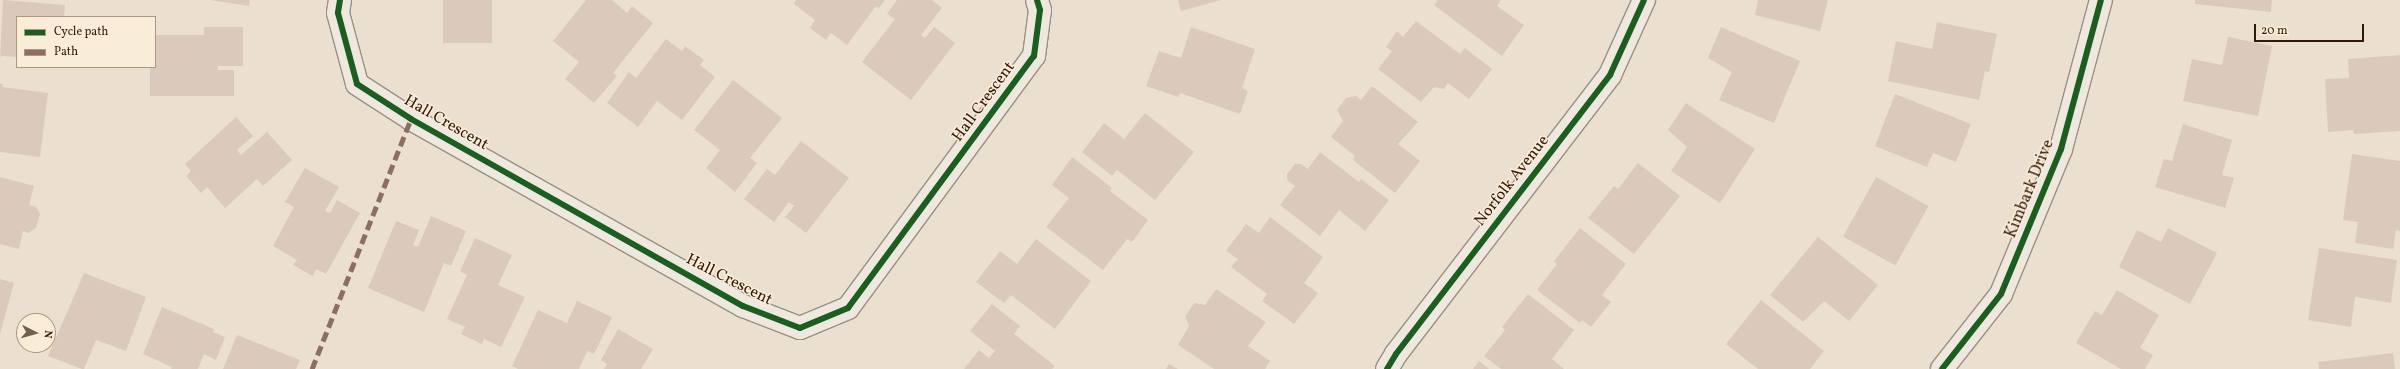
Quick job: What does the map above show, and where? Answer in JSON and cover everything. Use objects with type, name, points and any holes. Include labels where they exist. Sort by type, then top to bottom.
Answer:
[{"type":"street","name":"Hall Crescent","points":[[340,0],[338,13],[357,84],[411,119],[743,306],[800,328],[848,308],[1034,56],[1040,10],[1036,0]]},
{"type":"street","name":"Norfolk Avenue","points":[[1387,369],[1396,354],[1610,75],[1644,0]]},
{"type":"street","name":"Kimbark Drive","points":[[1942,369],[2001,294],[2061,149],[2102,0]]},
{"type":"building","points":[[3,0],[65,5],[64,16],[16,16],[16,57],[1,56],[0,59]]},
{"type":"building","points":[[210,0],[250,0],[249,6]]},
{"type":"building","points":[[443,0],[492,0],[492,43],[443,43]]},
{"type":"building","points":[[586,0],[612,0],[627,13],[632,6],[653,23],[613,73],[617,76],[594,103],[565,79],[579,62],[553,41]]},
{"type":"building","points":[[796,0],[885,0],[879,8],[876,6],[847,45],[831,33],[826,40],[810,28],[815,20],[794,4]]},
{"type":"building","points":[[897,0],[932,0],[942,8],[921,35],[925,38],[934,27],[955,43],[911,100],[862,62],[895,19],[887,14]]},
{"type":"building","points":[[1178,0],[1221,0],[1181,11]]},
{"type":"building","points":[[1438,0],[1501,0],[1497,6],[1524,25],[1502,56],[1434,5]]},
{"type":"building","points":[[1758,0],[1828,0],[1820,31],[1755,15]]},
{"type":"building","points":[[2195,0],[2272,0],[2271,12],[2195,4]]},
{"type":"building","points":[[1416,21],[1460,54],[1465,48],[1492,69],[1469,99],[1448,83],[1444,89],[1434,87],[1421,102],[1378,69],[1392,51],[1386,47],[1397,31],[1403,37]]},
{"type":"building","points":[[1937,22],[1997,34],[1989,72],[1985,71],[1979,100],[1888,81],[1896,41],[1932,49]]},
{"type":"building","points":[[204,27],[243,27],[243,66],[218,66],[217,70],[234,70],[234,96],[150,96],[150,68],[156,68],[156,35],[204,35]]},
{"type":"building","points":[[1191,27],[1255,49],[1242,88],[1248,91],[1240,114],[1180,93],[1178,97],[1146,86],[1159,51],[1181,58]]},
{"type":"building","points":[[1721,27],[1800,61],[1774,123],[1719,100],[1732,72],[1708,58]]},
{"type":"building","points":[[2228,37],[2272,46],[2258,116],[2183,101],[2192,59],[2222,65]]},
{"type":"building","points":[[666,39],[682,51],[685,46],[704,60],[700,65],[715,77],[682,120],[657,101],[638,127],[607,103],[629,72],[636,78]]},
{"type":"building","points":[[2400,55],[2400,131],[2354,134],[2353,130],[2328,132],[2325,79],[2349,78],[2348,59]]},
{"type":"building","points":[[733,80],[782,118],[750,158],[757,163],[735,192],[706,168],[720,150],[694,130]]},
{"type":"building","points":[[0,84],[3,84],[2,87],[48,93],[40,157],[0,152]]},
{"type":"building","points":[[1372,86],[1418,122],[1398,144],[1420,161],[1395,193],[1353,160],[1355,156],[1331,137],[1343,121],[1337,110],[1346,98],[1356,96],[1361,100]]},
{"type":"building","points":[[1895,94],[1971,124],[1956,162],[1933,153],[1927,167],[1875,146]]},
{"type":"building","points":[[1686,103],[1755,149],[1720,203],[1671,171],[1687,147],[1668,130]]},
{"type":"building","points":[[1145,113],[1194,152],[1155,200],[1117,170],[1112,176],[1082,152],[1104,123],[1124,139]]},
{"type":"building","points":[[236,117],[253,136],[237,150],[241,155],[267,132],[292,160],[263,186],[257,179],[225,208],[207,187],[201,193],[186,176],[191,171],[185,164]]},
{"type":"building","points":[[2183,124],[2232,140],[2222,175],[2234,178],[2225,208],[2155,187],[2164,159],[2172,161]]},
{"type":"building","points":[[801,141],[849,178],[806,233],[785,217],[794,206],[789,202],[774,222],[744,199],[767,169],[775,175]]},
{"type":"building","points":[[1320,152],[1359,182],[1361,179],[1389,200],[1365,231],[1339,210],[1320,236],[1280,205],[1295,186],[1287,180],[1287,174],[1295,164],[1301,164],[1308,169]]},
{"type":"building","points":[[2352,154],[2400,161],[2400,231],[2396,230],[2393,249],[2355,243],[2358,222],[2343,220]]},
{"type":"building","points":[[1072,157],[1112,188],[1110,191],[1148,220],[1132,242],[1127,239],[1103,270],[1046,227],[1069,198],[1052,185]]},
{"type":"building","points":[[1638,163],[1680,196],[1634,254],[1588,218],[1614,186],[1618,189]]},
{"type":"building","points":[[305,168],[339,187],[325,211],[330,213],[337,200],[360,213],[326,274],[316,269],[313,276],[293,265],[297,260],[273,246],[294,207],[285,202]]},
{"type":"building","points":[[0,177],[34,186],[29,205],[36,207],[40,214],[36,228],[28,233],[23,231],[19,249],[0,244]]},
{"type":"building","points":[[1876,177],[1928,206],[1896,266],[1843,236]]},
{"type":"building","points":[[431,216],[466,231],[451,266],[444,263],[424,312],[368,288],[396,221],[419,230],[413,245],[418,247]]},
{"type":"building","points":[[1270,217],[1323,257],[1304,283],[1318,293],[1294,324],[1262,301],[1267,294],[1231,267],[1238,259],[1226,251],[1246,224],[1259,233]]},
{"type":"building","points":[[1580,228],[1626,264],[1602,295],[1611,302],[1591,327],[1582,320],[1580,323],[1537,290],[1557,264],[1554,261]]},
{"type":"building","points":[[2168,228],[2217,253],[2190,304],[2119,267],[2137,230],[2161,242]]},
{"type":"building","points":[[1818,237],[1878,285],[1849,321],[1824,301],[1803,322],[1770,295]]},
{"type":"building","points":[[475,238],[512,255],[498,285],[525,297],[501,347],[484,339],[482,344],[461,334],[465,327],[447,319],[467,275],[460,271]]},
{"type":"building","points":[[1036,239],[1091,281],[1055,329],[1011,295],[1004,303],[976,282],[1000,251],[1017,264]]},
{"type":"building","points":[[2319,248],[2397,260],[2391,303],[2355,297],[2351,327],[2308,320]]},
{"type":"building","points":[[84,273],[146,297],[126,351],[96,340],[84,369],[82,369],[48,356],[49,353],[56,353],[56,338]]},
{"type":"building","points":[[0,279],[14,283],[0,334]]},
{"type":"building","points":[[1216,289],[1266,322],[1248,346],[1270,361],[1265,369],[1214,369],[1178,345],[1189,326],[1185,317],[1194,303],[1205,305]]},
{"type":"building","points":[[2117,290],[2159,315],[2140,348],[2153,355],[2145,369],[2121,369],[2076,343],[2095,311],[2102,315]]},
{"type":"building","points":[[1528,294],[1574,330],[1552,359],[1564,369],[1501,369],[1484,356],[1505,330],[1502,327]]},
{"type":"building","points":[[1761,300],[1824,351],[1810,369],[1758,369],[1726,344]]},
{"type":"building","points":[[577,301],[612,317],[594,354],[587,351],[579,369],[518,369],[512,366],[538,310],[567,323]]},
{"type":"building","points":[[992,304],[1020,326],[1014,334],[1055,366],[1052,369],[964,369],[979,350],[989,358],[995,351],[970,331]]},
{"type":"building","points":[[162,307],[214,329],[213,332],[225,337],[216,360],[204,354],[198,369],[171,369],[172,367],[143,354]]},
{"type":"building","points":[[618,329],[653,349],[641,369],[604,369],[607,364],[601,360]]},
{"type":"building","points":[[237,335],[300,360],[296,369],[223,369]]},
{"type":"building","points":[[2393,353],[2395,369],[2319,369],[2318,362]]},
{"type":"building","points":[[1479,361],[1489,369],[1473,369]]},
{"type":"building","points":[[1169,364],[1178,369],[1166,369]]},
{"type":"marked path","points":[[312,369],[411,119]]},
{"type":"cycle path","points":[[340,0],[338,13],[357,84],[411,119],[743,306],[800,328],[848,308],[1034,56],[1040,10],[1037,0]]},
{"type":"cycle path","points":[[1387,369],[1396,354],[1610,75],[1644,0]]},
{"type":"cycle path","points":[[1942,369],[2001,294],[2061,149],[2101,0]]}]
